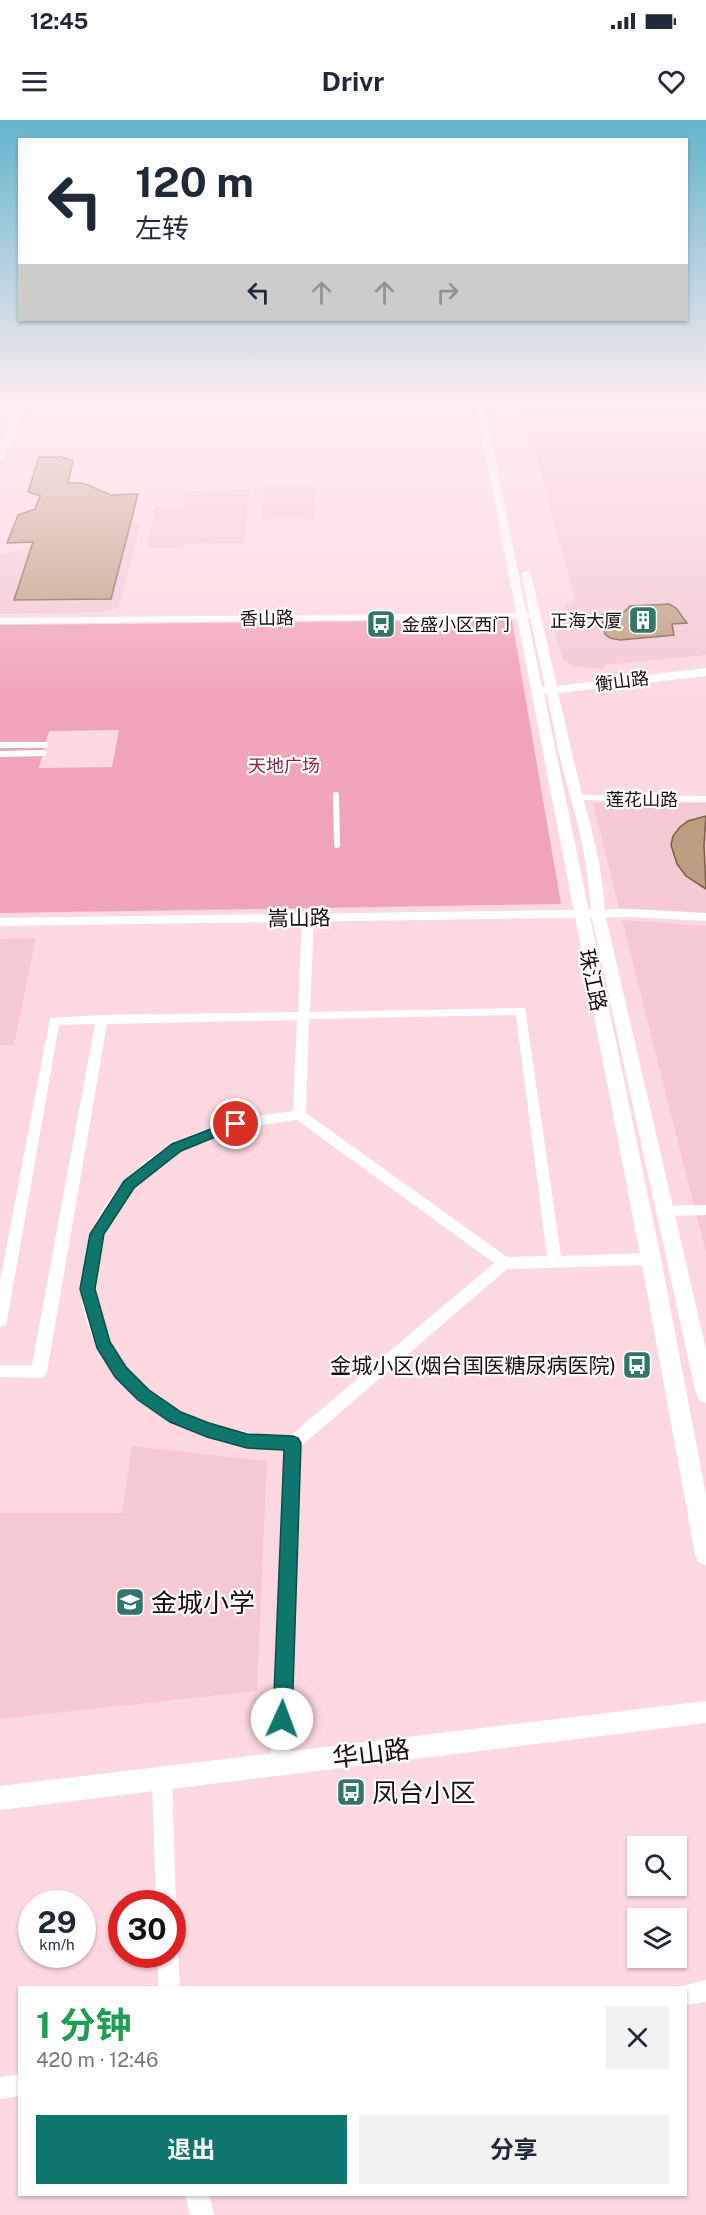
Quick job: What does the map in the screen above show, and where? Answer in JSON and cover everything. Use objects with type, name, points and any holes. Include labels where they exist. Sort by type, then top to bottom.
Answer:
[{"type":"main road","name":"珠江路","points":[[499,503],[521,615],[545,695],[589,914],[706,1554]]},
{"type":"main road","points":[[525,568],[545,695],[579,798],[597,894],[589,914],[667,1211],[706,1394]]},
{"type":"main road","name":"衡山路","points":[[545,695],[706,672]]},
{"type":"main road","name":"衡山路","points":[[545,695],[706,681]]},
{"type":"street","name":"香山路","points":[[0,621],[534,615]]},
{"type":"street","points":[[0,745],[45,745]]},
{"type":"street","points":[[0,754],[43,753]]},
{"type":"street","points":[[336,795],[337,845]]},
{"type":"street","name":"莲花山路","points":[[579,798],[706,799]]},
{"type":"street","name":"嵩山路","points":[[0,922],[632,913],[706,917]]},
{"type":"street","points":[[299,1115],[308,918]]},
{"type":"street","points":[[0,1321],[54,1021],[521,1011],[555,1261]]},
{"type":"street","points":[[0,1371],[39,1372],[102,1019]]},
{"type":"street","points":[[504,1263],[293,1443],[247,1441],[207,1430],[175,1417],[143,1395],[121,1372],[102,1344],[87,1289],[97,1234],[129,1185],[186,1143],[236,1124],[299,1115],[504,1263],[651,1259]]},
{"type":"street","points":[[667,1211],[706,1210]]},
{"type":"street","points":[[280,1765],[293,1443]]},
{"type":"street","name":"华山路","points":[[0,1798],[706,1712]]},
{"type":"street","points":[[162,1779],[166,1890]]},
{"type":"street","points":[[168,1968],[169,1986]]},
{"type":"street","points":[[687,1995],[706,1991]]},
{"type":"street","points":[[0,2088],[18,2085]]},
{"type":"street","points":[[197,2196],[202,2215]]},
{"type":"shaded area","points":[[185,503],[248,503],[245,543],[184,544],[183,548],[147,548],[155,506],[184,506]]},
{"type":"shaded area","points":[[263,503],[315,503],[315,519],[262,519]]},
{"type":"shaded area","points":[[549,503],[706,503],[706,655],[605,665],[604,669],[577,667],[563,660],[551,620],[563,617],[565,605],[575,600]]},
{"type":"shaded area","points":[[116,523],[141,523],[119,607],[103,612],[0,614],[0,555]]},
{"type":"shaded area","points":[[593,803],[706,803],[706,913],[619,908]]},
{"type":"shaded area","points":[[622,920],[706,926],[706,1253]]},
{"type":"shaded area","points":[[36,938],[14,1045],[0,1045],[0,939]]},
{"type":"shaded area","name":"金城小学","points":[[132,1446],[267,1461],[257,1691],[0,1719],[0,1513],[122,1513]]},
{"type":"green space","name":"天地广场","points":[[512,620],[561,904],[0,913],[0,625]],"holes":[[[119,730],[112,767],[39,768],[49,731]]]},
{"type":"building","points":[[37,503],[136,503],[111,599],[14,600],[33,542],[7,543],[18,515],[35,509]]},
{"type":"building","name":"正海大厦","points":[[669,604],[676,608],[687,623],[672,624],[674,635],[620,640],[610,638],[605,634],[601,615],[623,613],[630,606]]},
{"type":"building","points":[[706,816],[704,846],[706,889],[686,876],[677,864],[671,845],[673,836],[680,827],[688,821]]},
{"type":"place","name":"正海大厦","points":[[643,620]]},
{"type":"place","name":"金盛小区西门","points":[[381,624]]},
{"type":"place","name":"金城小区(烟台国医糖尿病医院)","points":[[637,1365]]},
{"type":"place","name":"金城小学","points":[[130,1602]]},
{"type":"place","name":"凤台小区","points":[[351,1792]]},
{"type":"route","points":[[236,1124],[177,1148],[129,1185],[97,1234],[87,1289],[102,1344],[121,1372],[143,1395],[175,1417],[207,1430],[247,1441],[293,1443],[282,1719]]}]
